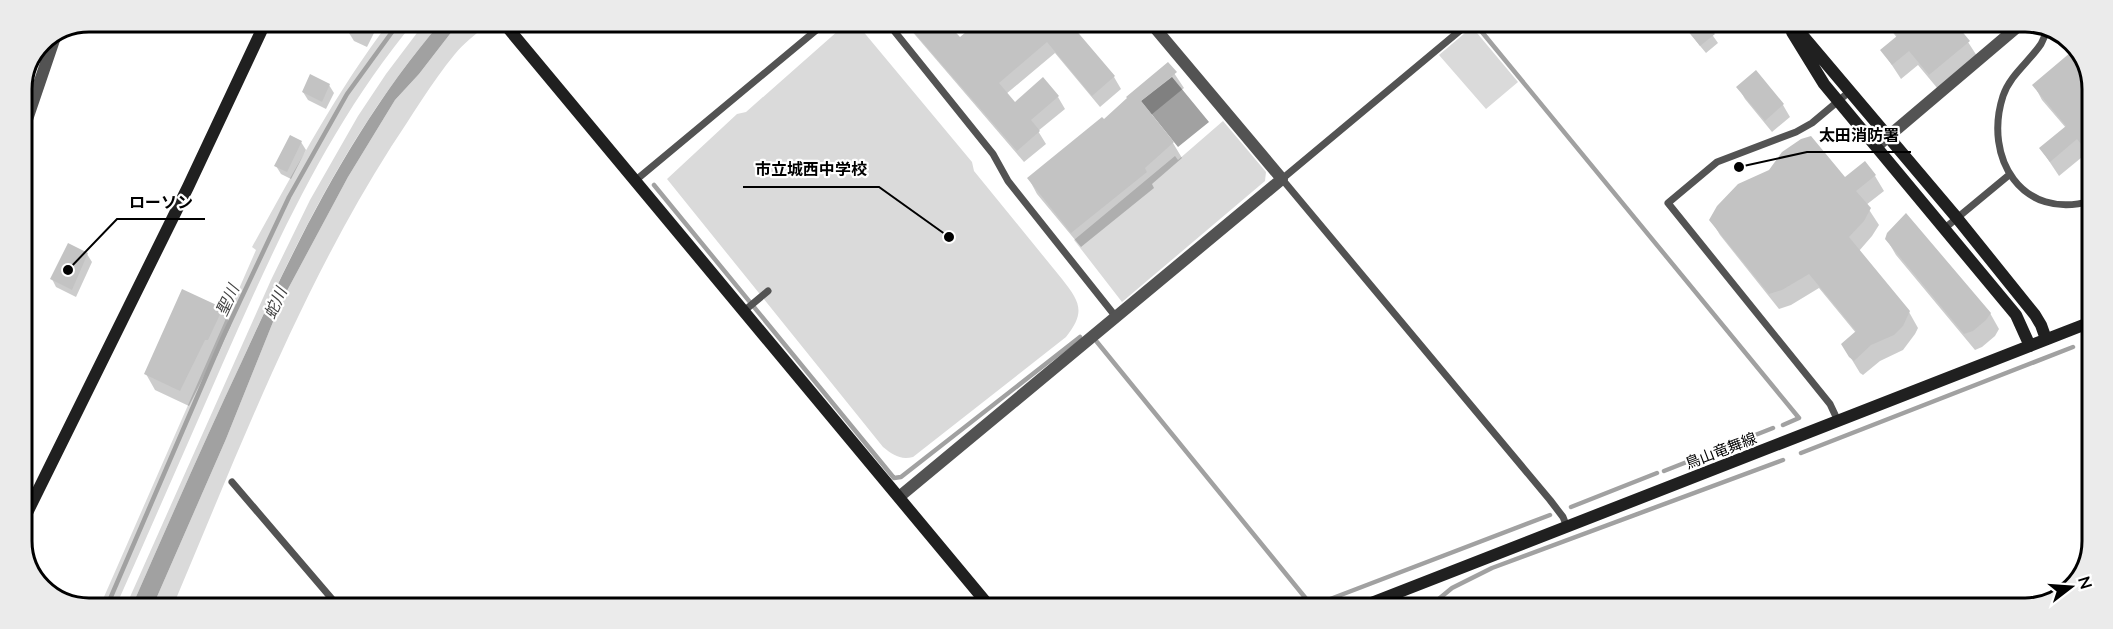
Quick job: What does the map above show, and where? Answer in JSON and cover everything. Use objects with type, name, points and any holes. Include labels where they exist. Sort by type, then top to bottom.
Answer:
[{"type":"street","points":[[32,503],[188,187],[261,32]]},
{"type":"street","points":[[512,32],[746,309],[983,598]]},
{"type":"street","points":[[899,497],[1282,179],[1158,32]]},
{"type":"street","points":[[1792,32],[1824,84],[2016,315],[2030,346]]},
{"type":"street","points":[[1799,32],[1957,218],[2035,315],[2046,339]]},
{"type":"street","points":[[1877,146],[2011,32]]},
{"type":"street","points":[[32,105],[52,45]]},
{"type":"street","name":"鳥山竜舞線","points":[[1384,598],[2082,326]]},
{"type":"lane","points":[[636,180],[814,32]]},
{"type":"lane","points":[[895,32],[993,154],[1008,181],[1116,317]]},
{"type":"lane","points":[[1458,32],[1282,179],[1550,500],[1567,527]]},
{"type":"lane","points":[[2045,35],[2009,83],[2003,96],[1998,141],[2002,160],[2009,175],[2024,190],[2041,201],[2063,206],[2081,203]]},
{"type":"lane","points":[[1838,421],[1830,404],[1668,203],[1717,162],[1796,132],[1812,123],[1848,92]]},
{"type":"lane","points":[[1945,228],[2009,175]]},
{"type":"lane","points":[[746,309],[768,291]]},
{"type":"lane","points":[[232,482],[331,598]]},
{"type":"shaded area","points":[[382,32],[406,32],[356,100],[306,186],[242,320],[120,598],[104,598],[256,250],[252,247],[300,160]]},
{"type":"shaded area","points":[[418,32],[433,32],[381,100],[306,227],[228,391],[136,598],[130,598],[271,280],[310,200],[358,116]]},
{"type":"shaded area","points":[[451,32],[478,32],[458,50],[438,76],[358,201],[299,314],[176,598],[156,598],[226,439],[281,302],[348,177],[395,100],[419,74]]},
{"type":"shaded area","points":[[837,32],[864,32],[972,162],[974,171],[1073,294],[1078,314],[1066,337],[913,457],[904,458],[890,452],[883,447],[667,179],[737,114],[746,112]]},
{"type":"shaded area","points":[[1466,32],[1476,32],[1518,82],[1486,109],[1439,55]]},
{"type":"shaded area","points":[[1223,121],[1266,172],[1265,181],[1122,302],[1074,240],[1175,156],[1178,160]]},
{"type":"water","name":"蛇川","points":[[433,32],[451,32],[419,74],[395,100],[348,177],[281,302],[226,439],[156,598],[136,598],[284,271],[355,141]]},
{"type":"water","points":[[1172,77],[1209,122],[1178,147],[1141,101]]},
{"type":"building","points":[[914,32],[955,32],[960,37],[966,32],[1078,32],[1115,76],[1092,96],[1047,42],[999,83],[1015,102],[1043,77],[1059,96],[1031,120],[1040,131],[1017,151]]},
{"type":"building","points":[[1713,32],[1715,34],[1700,46],[1690,33]]},
{"type":"building","points":[[1894,32],[1962,32],[1970,41],[1929,75],[1909,51],[1892,65],[1880,50],[1897,36]]},
{"type":"building","points":[[2069,54],[2077,66],[2081,84],[2081,144],[2077,139],[2050,162],[2039,148],[2066,126],[2032,85]]},
{"type":"building","points":[[1168,62],[1177,72],[1141,101],[1174,142],[1145,168],[1147,172],[1071,233],[1027,178],[1102,117],[1104,119]]},
{"type":"building","points":[[1756,70],[1784,104],[1765,121],[1736,87]]},
{"type":"building","points":[[310,74],[330,84],[322,102],[302,92]]},
{"type":"building","points":[[290,135],[302,141],[287,172],[274,166]]},
{"type":"building","points":[[1811,136],[1845,177],[1865,161],[1876,175],[1856,191],[1871,208],[1864,221],[1849,237],[1910,311],[1903,326],[1894,335],[1871,345],[1854,361],[1841,344],[1856,331],[1809,274],[1782,290],[1769,294],[1709,220],[1717,206],[1738,184],[1769,170],[1782,152],[1801,139]]},
{"type":"building","points":[[1906,213],[1991,313],[1973,331],[1964,334],[1885,239],[1887,233]]},
{"type":"building","points":[[68,243],[88,253],[72,290],[50,279]]},
{"type":"building","points":[[182,289],[223,308],[180,391],[144,374]]},
{"type":"waterway","name":"聖川","points":[[110,598],[223,337],[289,197],[347,94],[392,32]]},
{"type":"waterway","points":[[1482,32],[1799,418],[1783,425]]},
{"type":"waterway","points":[[654,185],[894,478],[901,477],[1080,337]]},
{"type":"waterway","points":[[1097,342],[1305,598]]},
{"type":"waterway","points":[[1801,453],[2073,347]]},
{"type":"waterway","points":[[1664,471],[1773,428]]},
{"type":"waterway","points":[[1440,598],[1452,588],[1492,568],[1783,460]]},
{"type":"waterway","points":[[1571,507],[1657,473]]},
{"type":"waterway","points":[[1333,598],[1550,515]]},
{"type":"place","name":"太田消防署","points":[[1739,167]]},
{"type":"place","name":"市立城西中学校","points":[[949,237]]},
{"type":"place","name":"ローソン","points":[[68,270]]}]
